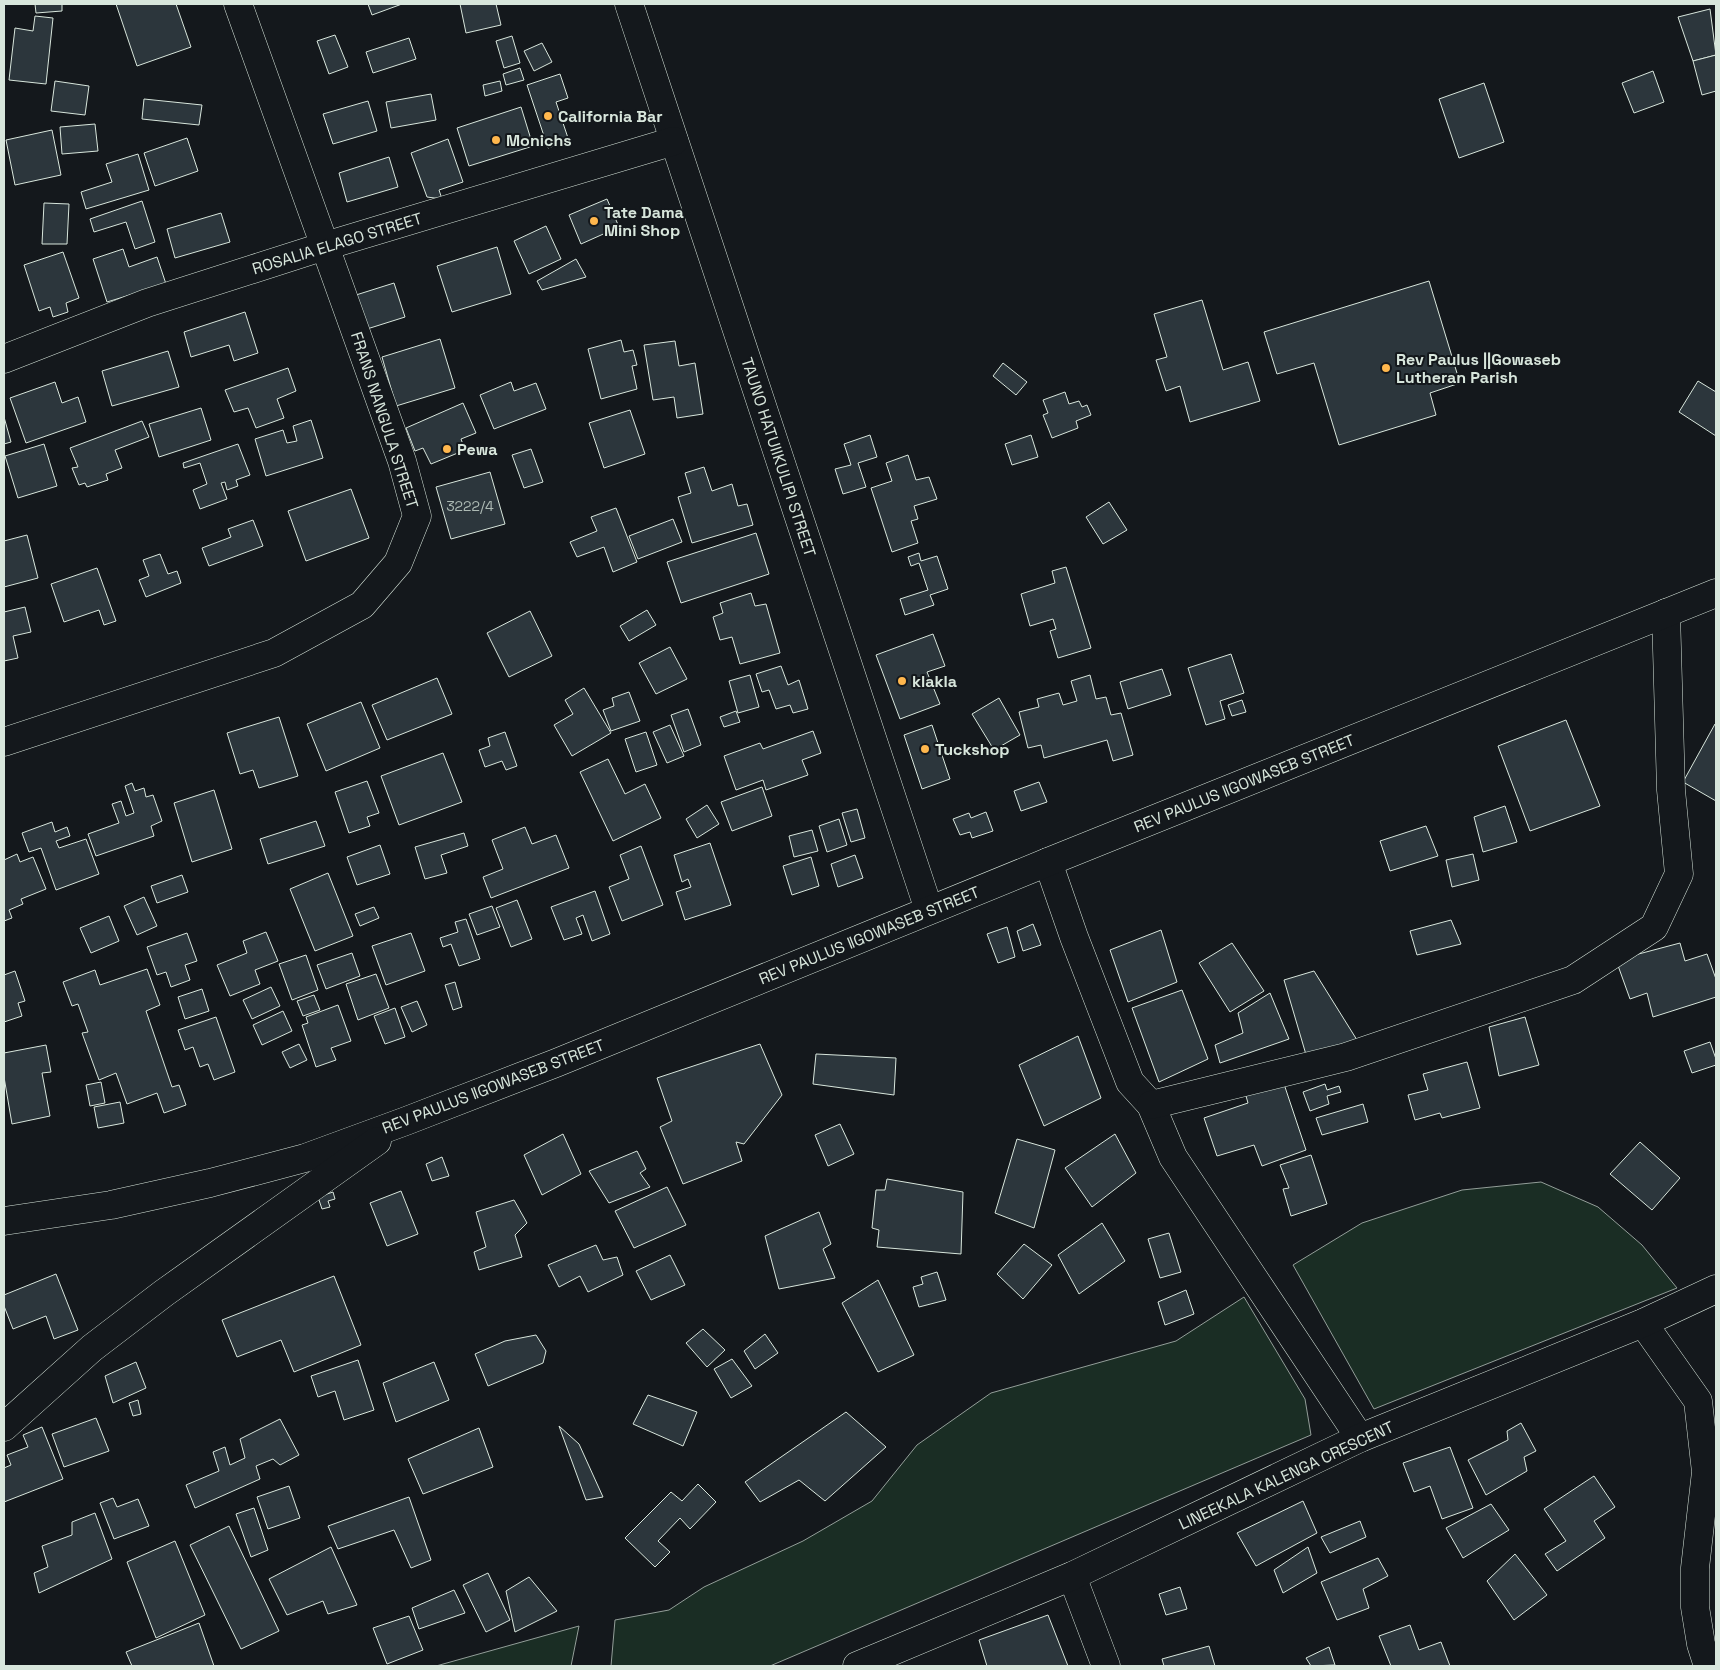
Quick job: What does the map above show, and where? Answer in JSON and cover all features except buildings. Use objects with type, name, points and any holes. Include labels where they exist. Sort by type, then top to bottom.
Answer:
[{"type":"street","name":"FRANS NANGULA STREET","points":[[4,742],[274,653],[362,605],[398,563],[417,516],[402,461],[238,4]]},
{"type":"street","name":"TAUNO HATUIIKULIPI STREET","points":[[630,4],[929,910]]},
{"type":"street","name":"ROSALIA ELAGO STREET","points":[[4,359],[147,303],[325,246],[674,141]]},
{"type":"street","name":"REV PAULUS ǁGOWASEB STREET","points":[[4,1221],[111,1205],[210,1183],[305,1158],[406,1121],[556,1064],[929,910],[1716,593]]},
{"type":"street","points":[[1151,1105],[1346,1057],[1574,980],[1654,927],[1679,874],[1671,790],[1666,613]]},
{"type":"street","points":[[1048,862],[1074,937],[1130,1082],[1151,1105],[1173,1157],[1360,1438]]},
{"type":"street","points":[[4,1427],[92,1348],[164,1293],[406,1121]]},
{"type":"street","name":"LINEEKALA KALENGA CRESCENT","points":[[857,1666],[1072,1576],[1360,1438],[1643,1323],[1716,1289]]},
{"type":"street","points":[[1643,1323],[1698,1401],[1706,1472],[1695,1568],[1695,1607],[1701,1644],[1708,1666]]},
{"type":"street","points":[[1072,1576],[1106,1666]]},
{"type":"green space","points":[[1541,1182],[1598,1207],[1642,1245],[1677,1288],[1374,1409],[1293,1265],[1362,1223],[1462,1190]]},
{"type":"green space","points":[[1244,1297],[1305,1399],[1311,1435],[770,1666],[611,1666],[615,1620],[669,1610],[704,1587],[803,1541],[872,1501],[917,1445],[991,1393],[1176,1341]]},
{"type":"green space","points":[[579,1626],[571,1666],[436,1666]]},
{"type":"place","name":"California Bar","points":[[548,116]]},
{"type":"place","name":"Monichs","points":[[496,140]]},
{"type":"place","name":"Tate Dama Mini Shop","points":[[594,221]]},
{"type":"place","name":"Rev Paulus ||Gowaseb Lutheran Parish","points":[[1386,368]]},
{"type":"place","name":"Pewa","points":[[447,449]]},
{"type":"place","name":"klakla","points":[[902,681]]},
{"type":"place","name":"Tuckshop","points":[[925,749]]}]
